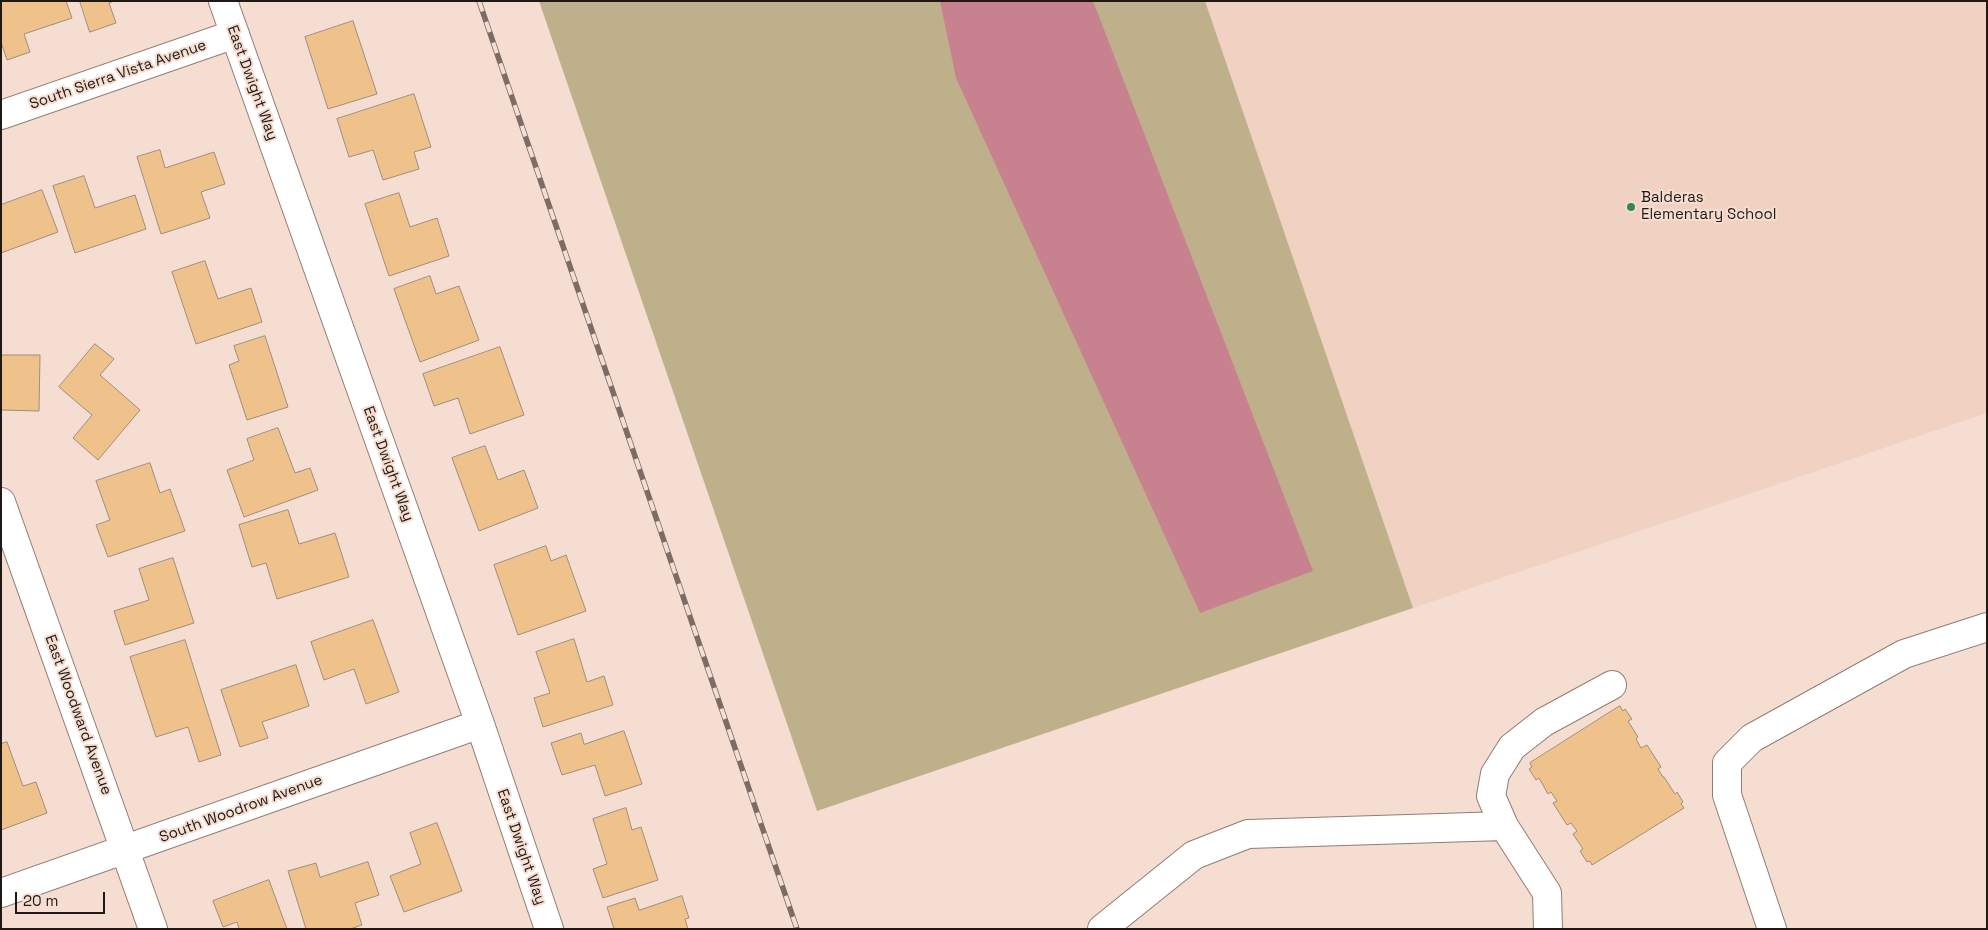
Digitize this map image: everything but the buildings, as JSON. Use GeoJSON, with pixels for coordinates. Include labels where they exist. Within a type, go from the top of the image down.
{"type":"FeatureCollection","features":[{"type":"Feature","properties":{"kind":"street","name":"East Dwight Way"},"geometry":{"type":"LineString","coordinates":[[223,1],[480,724],[549,929]]}},
{"type":"Feature","properties":{"kind":"street","name":"South Sierra Vista Avenue"},"geometry":{"type":"LineString","coordinates":[[1,115],[235,34]]}},
{"type":"Feature","properties":{"kind":"street","name":"East Woodward Avenue"},"geometry":{"type":"LineString","coordinates":[[1,502],[153,929]]}},
{"type":"Feature","properties":{"kind":"street"},"geometry":{"type":"LineString","coordinates":[[1772,929],[1727,795],[1727,763],[1752,738],[1904,654],[1987,627]]}},
{"type":"Feature","properties":{"kind":"street"},"geometry":{"type":"LineString","coordinates":[[1548,929],[1548,892],[1504,826],[1491,796],[1495,774],[1512,747],[1544,722],[1612,685]]}},
{"type":"Feature","properties":{"kind":"street","name":"South Woodrow Avenue"},"geometry":{"type":"LineString","coordinates":[[1,893],[480,724]]}},
{"type":"Feature","properties":{"kind":"street"},"geometry":{"type":"LineString","coordinates":[[1102,929],[1194,855],[1248,834],[1504,826]]}},
{"type":"Feature","properties":{"kind":"shaded area"},"geometry":{"type":"Polygon","coordinates":[[[539,1],[1205,1],[1413,608],[817,811],[539,1]]]}},
{"type":"Feature","properties":{"kind":"shaded area"},"geometry":{"type":"Polygon","coordinates":[[[940,1],[1093,1],[1313,571],[1200,613],[956,78],[940,1]]]}},
{"type":"Feature","properties":{"kind":"shaded area","name":"Balderas Elementary School"},"geometry":{"type":"Polygon","coordinates":[[[1205,1],[1987,1],[1987,413],[1413,608],[1205,1]]]}},
{"type":"Feature","properties":{"kind":"railway"},"geometry":{"type":"LineString","coordinates":[[479,1],[797,929]]}},
{"type":"Feature","properties":{"kind":"place","name":"Balderas Elementary School"},"geometry":{"type":"Point","coordinates":[1631,207]}}]}
